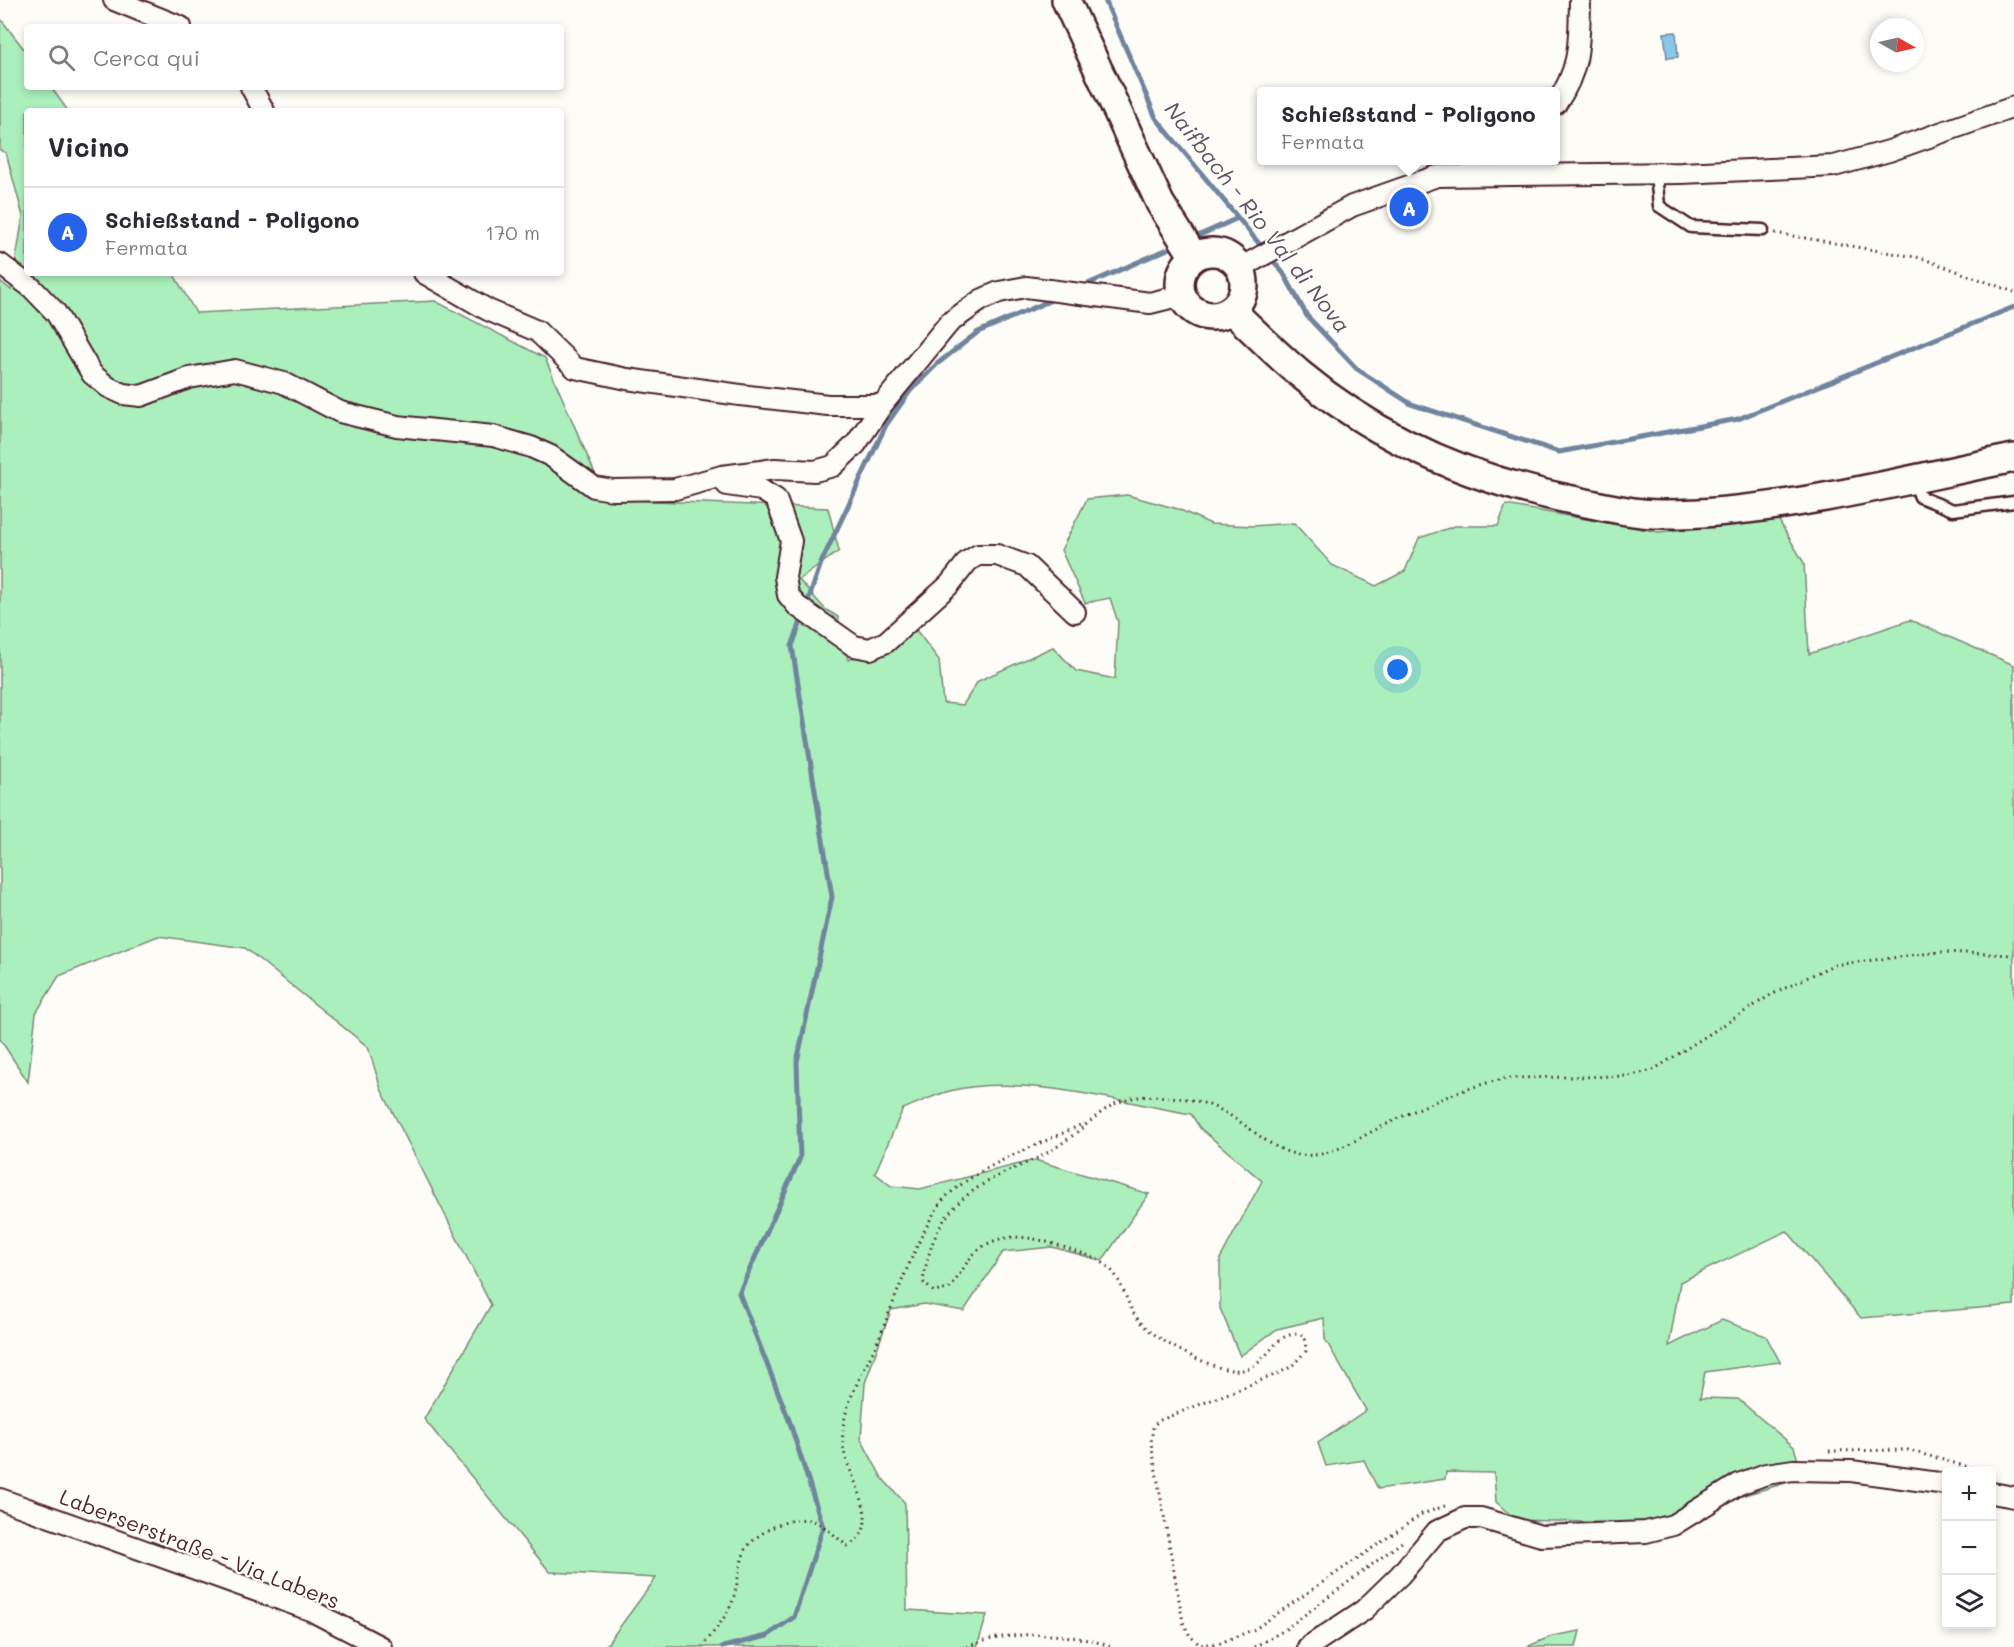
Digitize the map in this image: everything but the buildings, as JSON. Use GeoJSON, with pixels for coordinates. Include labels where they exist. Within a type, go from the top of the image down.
{"type":"FeatureCollection","features":[{"type":"Feature","properties":{"kind":"main road"},"geometry":{"type":"LineString","coordinates":[[1066,0],[1160,203],[1186,246],[1204,253],[1225,254],[1249,264],[1242,295],[1231,310],[1222,314],[1202,314],[1194,310],[1182,295],[1186,246]]}},
{"type":"Feature","properties":{"kind":"main road"},"geometry":{"type":"LineString","coordinates":[[1231,310],[1300,374],[1345,408],[1407,445],[1464,471],[1524,491],[1660,514],[1724,511],[1806,499],[2014,458]]}},
{"type":"Feature","properties":{"kind":"street"},"geometry":{"type":"LineString","coordinates":[[114,0],[174,24]]}},
{"type":"Feature","properties":{"kind":"street"},"geometry":{"type":"LineString","coordinates":[[1560,98],[1571,80],[1579,55],[1580,0]]}},
{"type":"Feature","properties":{"kind":"street"},"geometry":{"type":"LineString","coordinates":[[253,90],[262,108]]}},
{"type":"Feature","properties":{"kind":"street"},"geometry":{"type":"LineString","coordinates":[[1249,264],[1352,206],[1440,168],[1656,173],[1834,166],[1889,151],[2014,107]]}},
{"type":"Feature","properties":{"kind":"street"},"geometry":{"type":"LineString","coordinates":[[0,264],[32,288],[56,313],[92,374],[108,387],[123,394],[141,396],[189,378],[235,370],[284,383],[340,412],[397,426],[452,434],[493,436],[531,447],[551,456],[594,487],[613,490],[675,489],[722,476],[775,469],[815,471],[833,466],[856,444],[882,405],[949,323],[981,300],[999,292],[1026,287],[1150,303],[1182,295]]}},
{"type":"Feature","properties":{"kind":"street"},"geometry":{"type":"LineString","coordinates":[[429,276],[488,310],[537,331],[575,368],[627,379],[740,395],[828,405],[882,405]]}},
{"type":"Feature","properties":{"kind":"street"},"geometry":{"type":"LineString","coordinates":[[722,476],[727,485],[760,490],[776,499],[791,541],[785,577],[788,595],[802,609],[854,646],[870,649],[886,642],[949,585],[968,561],[978,555],[998,555],[1027,566],[1075,612]]}},
{"type":"Feature","properties":{"kind":"street"},"geometry":{"type":"LineString","coordinates":[[1308,1647],[1364,1610],[1400,1575],[1437,1531],[1465,1518],[1481,1518],[1541,1536],[1646,1532],[1673,1525],[1739,1484],[1775,1473],[1794,1470],[1851,1471],[1942,1483]]}},
{"type":"Feature","properties":{"kind":"street"},"geometry":{"type":"LineString","coordinates":[[1996,1494],[2014,1497]]}},
{"type":"Feature","properties":{"kind":"street","name":"Laberserstraße - Via Labers"},"geometry":{"type":"LineString","coordinates":[[0,1499],[310,1610],[381,1647]]}},
{"type":"Feature","properties":{"kind":"lane"},"geometry":{"type":"LineString","coordinates":[[1656,173],[1659,206],[1691,227],[1763,230]]}},
{"type":"Feature","properties":{"kind":"lane"},"geometry":{"type":"LineString","coordinates":[[1913,478],[1920,497],[1953,510],[2014,502]]}},
{"type":"Feature","properties":{"kind":"path"},"geometry":{"type":"LineString","coordinates":[[1763,230],[1921,258],[2014,292]]}},
{"type":"Feature","properties":{"kind":"path"},"geometry":{"type":"LineString","coordinates":[[1454,1503],[1422,1514],[1256,1629],[1220,1643],[1200,1645],[1195,1642],[1183,1622],[1151,1443],[1153,1427],[1158,1421],[1178,1411],[1291,1367],[1306,1351],[1305,1339],[1300,1334],[1286,1336],[1258,1365],[1246,1370],[1218,1367],[1178,1348],[1145,1327],[1132,1312],[1118,1278],[1097,1258],[1034,1238],[1012,1237],[991,1242],[975,1253],[950,1289],[934,1292],[923,1282],[928,1248],[952,1209],[964,1197],[981,1185],[1047,1154],[1120,1100],[1132,1096],[1180,1098],[1219,1109],[1273,1146],[1290,1154],[1314,1155],[1339,1149],[1460,1090],[1490,1082],[1508,1078],[1627,1076],[1653,1070],[1769,996],[1833,965],[1940,952],[2014,955]]}},
{"type":"Feature","properties":{"kind":"path"},"geometry":{"type":"LineString","coordinates":[[702,1647],[730,1608],[746,1550],[758,1537],[776,1526],[796,1520],[809,1520],[847,1546],[857,1541],[865,1531],[864,1511],[846,1458],[841,1435],[846,1410],[896,1294],[930,1224],[946,1197],[971,1178],[1030,1146],[1091,1120]]}},
{"type":"Feature","properties":{"kind":"path"},"geometry":{"type":"LineString","coordinates":[[1820,1452],[1836,1449],[1908,1450],[1968,1467]]}},
{"type":"Feature","properties":{"kind":"path"},"geometry":{"type":"LineString","coordinates":[[1254,1647],[1283,1631],[1404,1540]]}},
{"type":"Feature","properties":{"kind":"path"},"geometry":{"type":"LineString","coordinates":[[967,1647],[986,1639],[1044,1636],[1096,1641],[1113,1647]]}},
{"type":"Feature","properties":{"kind":"green space"},"geometry":{"type":"Polygon","coordinates":[[[0,18],[24,49],[24,90],[53,90],[66,108],[24,108],[24,276],[175,276],[196,313],[435,301],[545,358],[606,499],[828,508],[839,551],[799,580],[825,609],[838,617],[848,660],[916,630],[939,660],[943,703],[963,705],[978,681],[1053,647],[1076,671],[1115,679],[1118,622],[1110,598],[1085,603],[1061,550],[1087,499],[1127,495],[1178,509],[1211,524],[1253,526],[1294,523],[1332,565],[1376,586],[1405,571],[1419,538],[1455,526],[1498,526],[1506,505],[1659,532],[1778,519],[1804,563],[1809,654],[1910,620],[2014,665],[2014,1305],[1861,1318],[1787,1231],[1680,1282],[1669,1346],[1722,1320],[1766,1336],[1780,1362],[1705,1372],[1700,1398],[1738,1399],[1794,1447],[1803,1478],[1741,1496],[1692,1525],[1516,1520],[1496,1502],[1494,1473],[1446,1472],[1445,1479],[1378,1489],[1364,1460],[1326,1466],[1318,1443],[1366,1410],[1325,1339],[1324,1318],[1277,1329],[1240,1356],[1220,1308],[1220,1259],[1262,1181],[1200,1128],[1191,1114],[1038,1087],[977,1086],[950,1091],[903,1109],[875,1173],[891,1186],[920,1189],[1035,1160],[1149,1194],[1102,1261],[1052,1247],[1003,1252],[964,1311],[924,1304],[891,1310],[865,1383],[861,1439],[882,1478],[905,1503],[907,1610],[987,1615],[977,1647],[605,1647],[656,1578],[550,1572],[424,1419],[491,1305],[381,1089],[368,1047],[245,948],[158,936],[59,976],[36,1013],[28,1082],[0,1039],[0,281],[11,290],[23,216],[6,153],[0,150],[0,18]]]}},
{"type":"Feature","properties":{"kind":"green space"},"geometry":{"type":"Polygon","coordinates":[[[1580,1631],[1576,1647],[1527,1647],[1552,1636],[1580,1631]]]}},
{"type":"Feature","properties":{"kind":"water"},"geometry":{"type":"Polygon","coordinates":[[[1676,32],[1678,57],[1667,58],[1664,33],[1676,32]]]}},
{"type":"Feature","properties":{"kind":"waterway","name":"Naifbach - Rio Val di Nova"},"geometry":{"type":"LineString","coordinates":[[1105,0],[1156,118],[1284,274],[1307,316],[1357,369],[1411,404],[1559,452],[1738,419],[2014,307]]}},
{"type":"Feature","properties":{"kind":"waterway"},"geometry":{"type":"LineString","coordinates":[[1191,239],[1238,218]]}},
{"type":"Feature","properties":{"kind":"waterway"},"geometry":{"type":"LineString","coordinates":[[1081,287],[1177,245]]}},
{"type":"Feature","properties":{"kind":"waterway"},"geometry":{"type":"LineString","coordinates":[[806,607],[821,563],[886,425],[910,391],[937,364],[978,332],[1056,298]]}},
{"type":"Feature","properties":{"kind":"waterway"},"geometry":{"type":"LineString","coordinates":[[723,1647],[767,1636],[794,1617],[823,1527],[789,1420],[739,1293],[800,1158],[797,1062],[832,897],[792,646],[803,616]]}},
{"type":"Feature","properties":{"kind":"place","name":"Schießstand - Poligono"},"geometry":{"type":"Point","coordinates":[1409,207]}}]}
